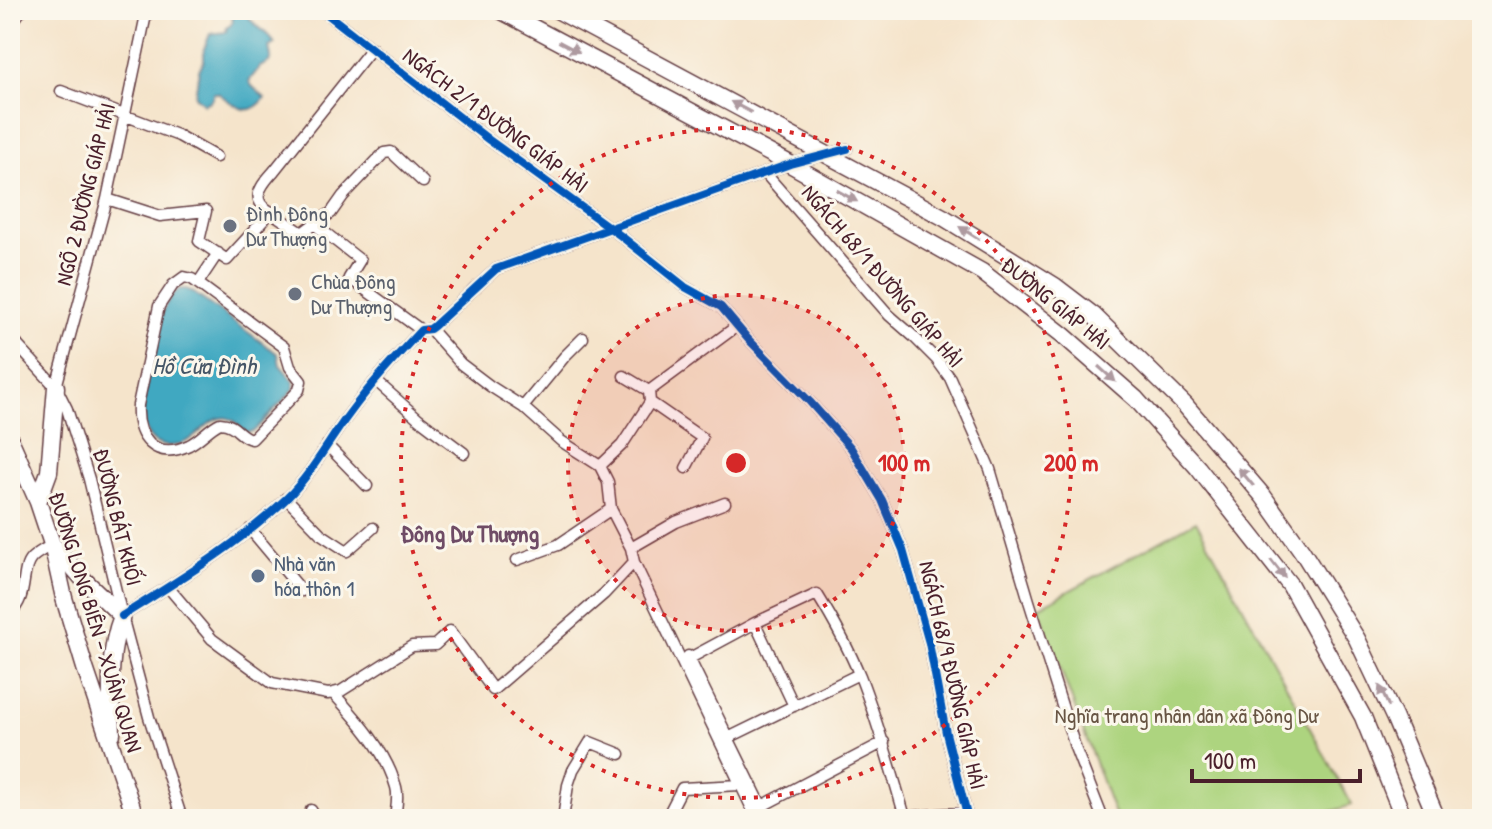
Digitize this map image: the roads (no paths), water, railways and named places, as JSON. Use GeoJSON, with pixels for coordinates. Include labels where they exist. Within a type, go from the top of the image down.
{"type":"FeatureCollection","features":[{"type":"Feature","properties":{"kind":"main road"},"geometry":{"type":"LineString","coordinates":[[10,22],[19,10]]}},
{"type":"Feature","properties":{"kind":"main road","name":"ĐƯỜNG GIÁP HẢI"},"geometry":{"type":"LineString","coordinates":[[500,10],[790,164],[982,272],[1063,335],[1136,399],[1198,468],[1290,585],[1363,717],[1404,819]]}},
{"type":"Feature","properties":{"kind":"main road","name":"ĐƯỜNG GIÁP HẢI"},"geometry":{"type":"LineString","coordinates":[[557,10],[943,217],[1055,286],[1093,315],[1185,405],[1263,496],[1302,551],[1357,639],[1437,819]]}},
{"type":"Feature","properties":{"kind":"main road"},"geometry":{"type":"LineString","coordinates":[[38,502],[49,472],[56,387]]}},
{"type":"Feature","properties":{"kind":"main road","name":"ĐƯỜNG LONG BIÊN – XUÂN QUAN"},"geometry":{"type":"LineString","coordinates":[[10,439],[38,502],[52,544],[68,612],[136,819]]}},
{"type":"Feature","properties":{"kind":"main road"},"geometry":{"type":"LineString","coordinates":[[52,544],[122,616],[113,644],[111,669],[112,752]]}},
{"type":"Feature","properties":{"kind":"street","name":"NGÕ 2 ĐƯỜNG GIÁP HẢI"},"geometry":{"type":"LineString","coordinates":[[56,387],[107,199],[147,10]]}},
{"type":"Feature","properties":{"kind":"street","name":"NGÁCH 2/1 ĐƯỜNG GIÁP HẢI"},"geometry":{"type":"LineString","coordinates":[[322,10],[489,140],[610,228]]}},
{"type":"Feature","properties":{"kind":"street"},"geometry":{"type":"LineString","coordinates":[[372,48],[274,171],[260,190],[258,199],[302,233],[331,213],[384,153],[391,152],[423,182]]}},
{"type":"Feature","properties":{"kind":"street"},"geometry":{"type":"LineString","coordinates":[[61,91],[179,136],[216,157]]}},
{"type":"Feature","properties":{"kind":"street"},"geometry":{"type":"LineString","coordinates":[[122,616],[221,554],[286,498],[306,476],[376,381],[425,330],[496,269],[790,164],[847,149]]}},
{"type":"Feature","properties":{"kind":"street","name":"NGÁCH 68/1 ĐƯỜNG GIÁP HẢI"},"geometry":{"type":"LineString","coordinates":[[765,173],[889,315],[937,360],[950,378],[990,469],[1076,750],[1103,819]]}},
{"type":"Feature","properties":{"kind":"street"},"geometry":{"type":"LineString","coordinates":[[107,199],[160,216],[206,211],[199,241],[227,260],[271,212]]}},
{"type":"Feature","properties":{"kind":"street"},"geometry":{"type":"LineString","coordinates":[[314,224],[360,260],[349,278],[425,330],[461,364],[523,407],[578,454],[600,466],[608,482],[611,509],[631,548],[634,562],[757,819]]}},
{"type":"Feature","properties":{"kind":"street","name":"NGÁCH 68/9 ĐƯỜNG GIÁP HẢI"},"geometry":{"type":"LineString","coordinates":[[610,228],[685,287],[721,307],[851,448],[882,500],[903,550],[929,643],[966,816]]}},
{"type":"Feature","properties":{"kind":"street"},"geometry":{"type":"LineString","coordinates":[[198,283],[218,253]]}},
{"type":"Feature","properties":{"kind":"street"},"geometry":{"type":"LineString","coordinates":[[184,277],[198,283],[284,347],[288,362],[301,385],[252,439],[244,437],[228,423],[220,423],[187,446],[177,449],[155,447],[144,439],[137,415],[157,314],[162,299],[178,280],[184,277]]}},
{"type":"Feature","properties":{"kind":"street"},"geometry":{"type":"LineString","coordinates":[[600,466],[622,445],[650,397],[737,326]]}},
{"type":"Feature","properties":{"kind":"street","name":"ĐƯỜNG BÁT KHỐI"},"geometry":{"type":"LineString","coordinates":[[10,333],[56,387],[67,409],[89,479],[149,717],[182,819]]}},
{"type":"Feature","properties":{"kind":"street"},"geometry":{"type":"LineString","coordinates":[[523,407],[583,338]]}},
{"type":"Feature","properties":{"kind":"street"},"geometry":{"type":"LineString","coordinates":[[624,376],[702,438],[686,468]]}},
{"type":"Feature","properties":{"kind":"street"},"geometry":{"type":"LineString","coordinates":[[376,381],[464,453]]}},
{"type":"Feature","properties":{"kind":"street"},"geometry":{"type":"LineString","coordinates":[[327,445],[367,486]]}},
{"type":"Feature","properties":{"kind":"street"},"geometry":{"type":"LineString","coordinates":[[286,498],[321,534],[347,551],[373,528]]}},
{"type":"Feature","properties":{"kind":"street"},"geometry":{"type":"LineString","coordinates":[[631,548],[676,522],[725,503]]}},
{"type":"Feature","properties":{"kind":"street"},"geometry":{"type":"LineString","coordinates":[[517,560],[558,545],[611,509]]}},
{"type":"Feature","properties":{"kind":"street"},"geometry":{"type":"LineString","coordinates":[[250,529],[302,591]]}},
{"type":"Feature","properties":{"kind":"street"},"geometry":{"type":"LineString","coordinates":[[10,613],[18,607],[31,558],[52,544]]}},
{"type":"Feature","properties":{"kind":"street"},"geometry":{"type":"LineString","coordinates":[[168,587],[212,639],[272,683],[328,694],[341,691],[412,646],[435,645],[450,631],[493,690],[604,594],[634,562]]}},
{"type":"Feature","properties":{"kind":"street"},"geometry":{"type":"LineString","coordinates":[[690,658],[817,594],[859,674],[884,742],[902,818],[966,816]]}},
{"type":"Feature","properties":{"kind":"street"},"geometry":{"type":"LineString","coordinates":[[755,623],[794,706]]}},
{"type":"Feature","properties":{"kind":"street"},"geometry":{"type":"LineString","coordinates":[[671,641],[690,658],[768,819]]}},
{"type":"Feature","properties":{"kind":"street"},"geometry":{"type":"LineString","coordinates":[[728,738],[859,674]]}},
{"type":"Feature","properties":{"kind":"street"},"geometry":{"type":"LineString","coordinates":[[333,693],[357,719],[386,761],[397,790],[395,819]]}},
{"type":"Feature","properties":{"kind":"street"},"geometry":{"type":"LineString","coordinates":[[563,819],[573,770],[590,742],[620,754]]}},
{"type":"Feature","properties":{"kind":"street"},"geometry":{"type":"LineString","coordinates":[[762,806],[884,742]]}},
{"type":"Feature","properties":{"kind":"street"},"geometry":{"type":"LineString","coordinates":[[666,819],[682,788],[740,785]]}},
{"type":"Feature","properties":{"kind":"water"},"geometry":{"type":"Polygon","coordinates":[[[242,11],[275,44],[269,47],[269,62],[260,67],[249,81],[265,98],[259,105],[247,110],[218,93],[214,93],[211,100],[204,104],[195,96],[210,34],[226,32],[233,21],[232,17],[242,11]]]}},
{"type":"Feature","properties":{"kind":"water","name":"Hồ Cửa Đình"},"geometry":{"type":"Polygon","coordinates":[[[180,289],[191,291],[278,354],[280,365],[294,381],[294,389],[254,431],[246,433],[232,420],[222,418],[212,421],[188,441],[169,446],[151,439],[145,428],[143,400],[160,320],[169,299],[180,289]]]}},
{"type":"Feature","properties":{"kind":"place","name":"Đình Đông Dư Thượng"},"geometry":{"type":"Point","coordinates":[230,226]}},
{"type":"Feature","properties":{"kind":"place","name":"Chùa Đông Dư Thượng"},"geometry":{"type":"Point","coordinates":[295,294]}},
{"type":"Feature","properties":{"kind":"place","name":"Nhà văn hóa thôn 1"},"geometry":{"type":"Point","coordinates":[258,576]}},
{"type":"Feature","properties":{"kind":"district","name":"Đông Dư Thượng"},"geometry":{"type":"Point","coordinates":[470,534]}},
{"type":"Feature","properties":{"kind":"park label","name":"Nghĩa trang nhân dân xã Đông Dư"},"geometry":{"type":"Point","coordinates":[1186,715]}}]}
